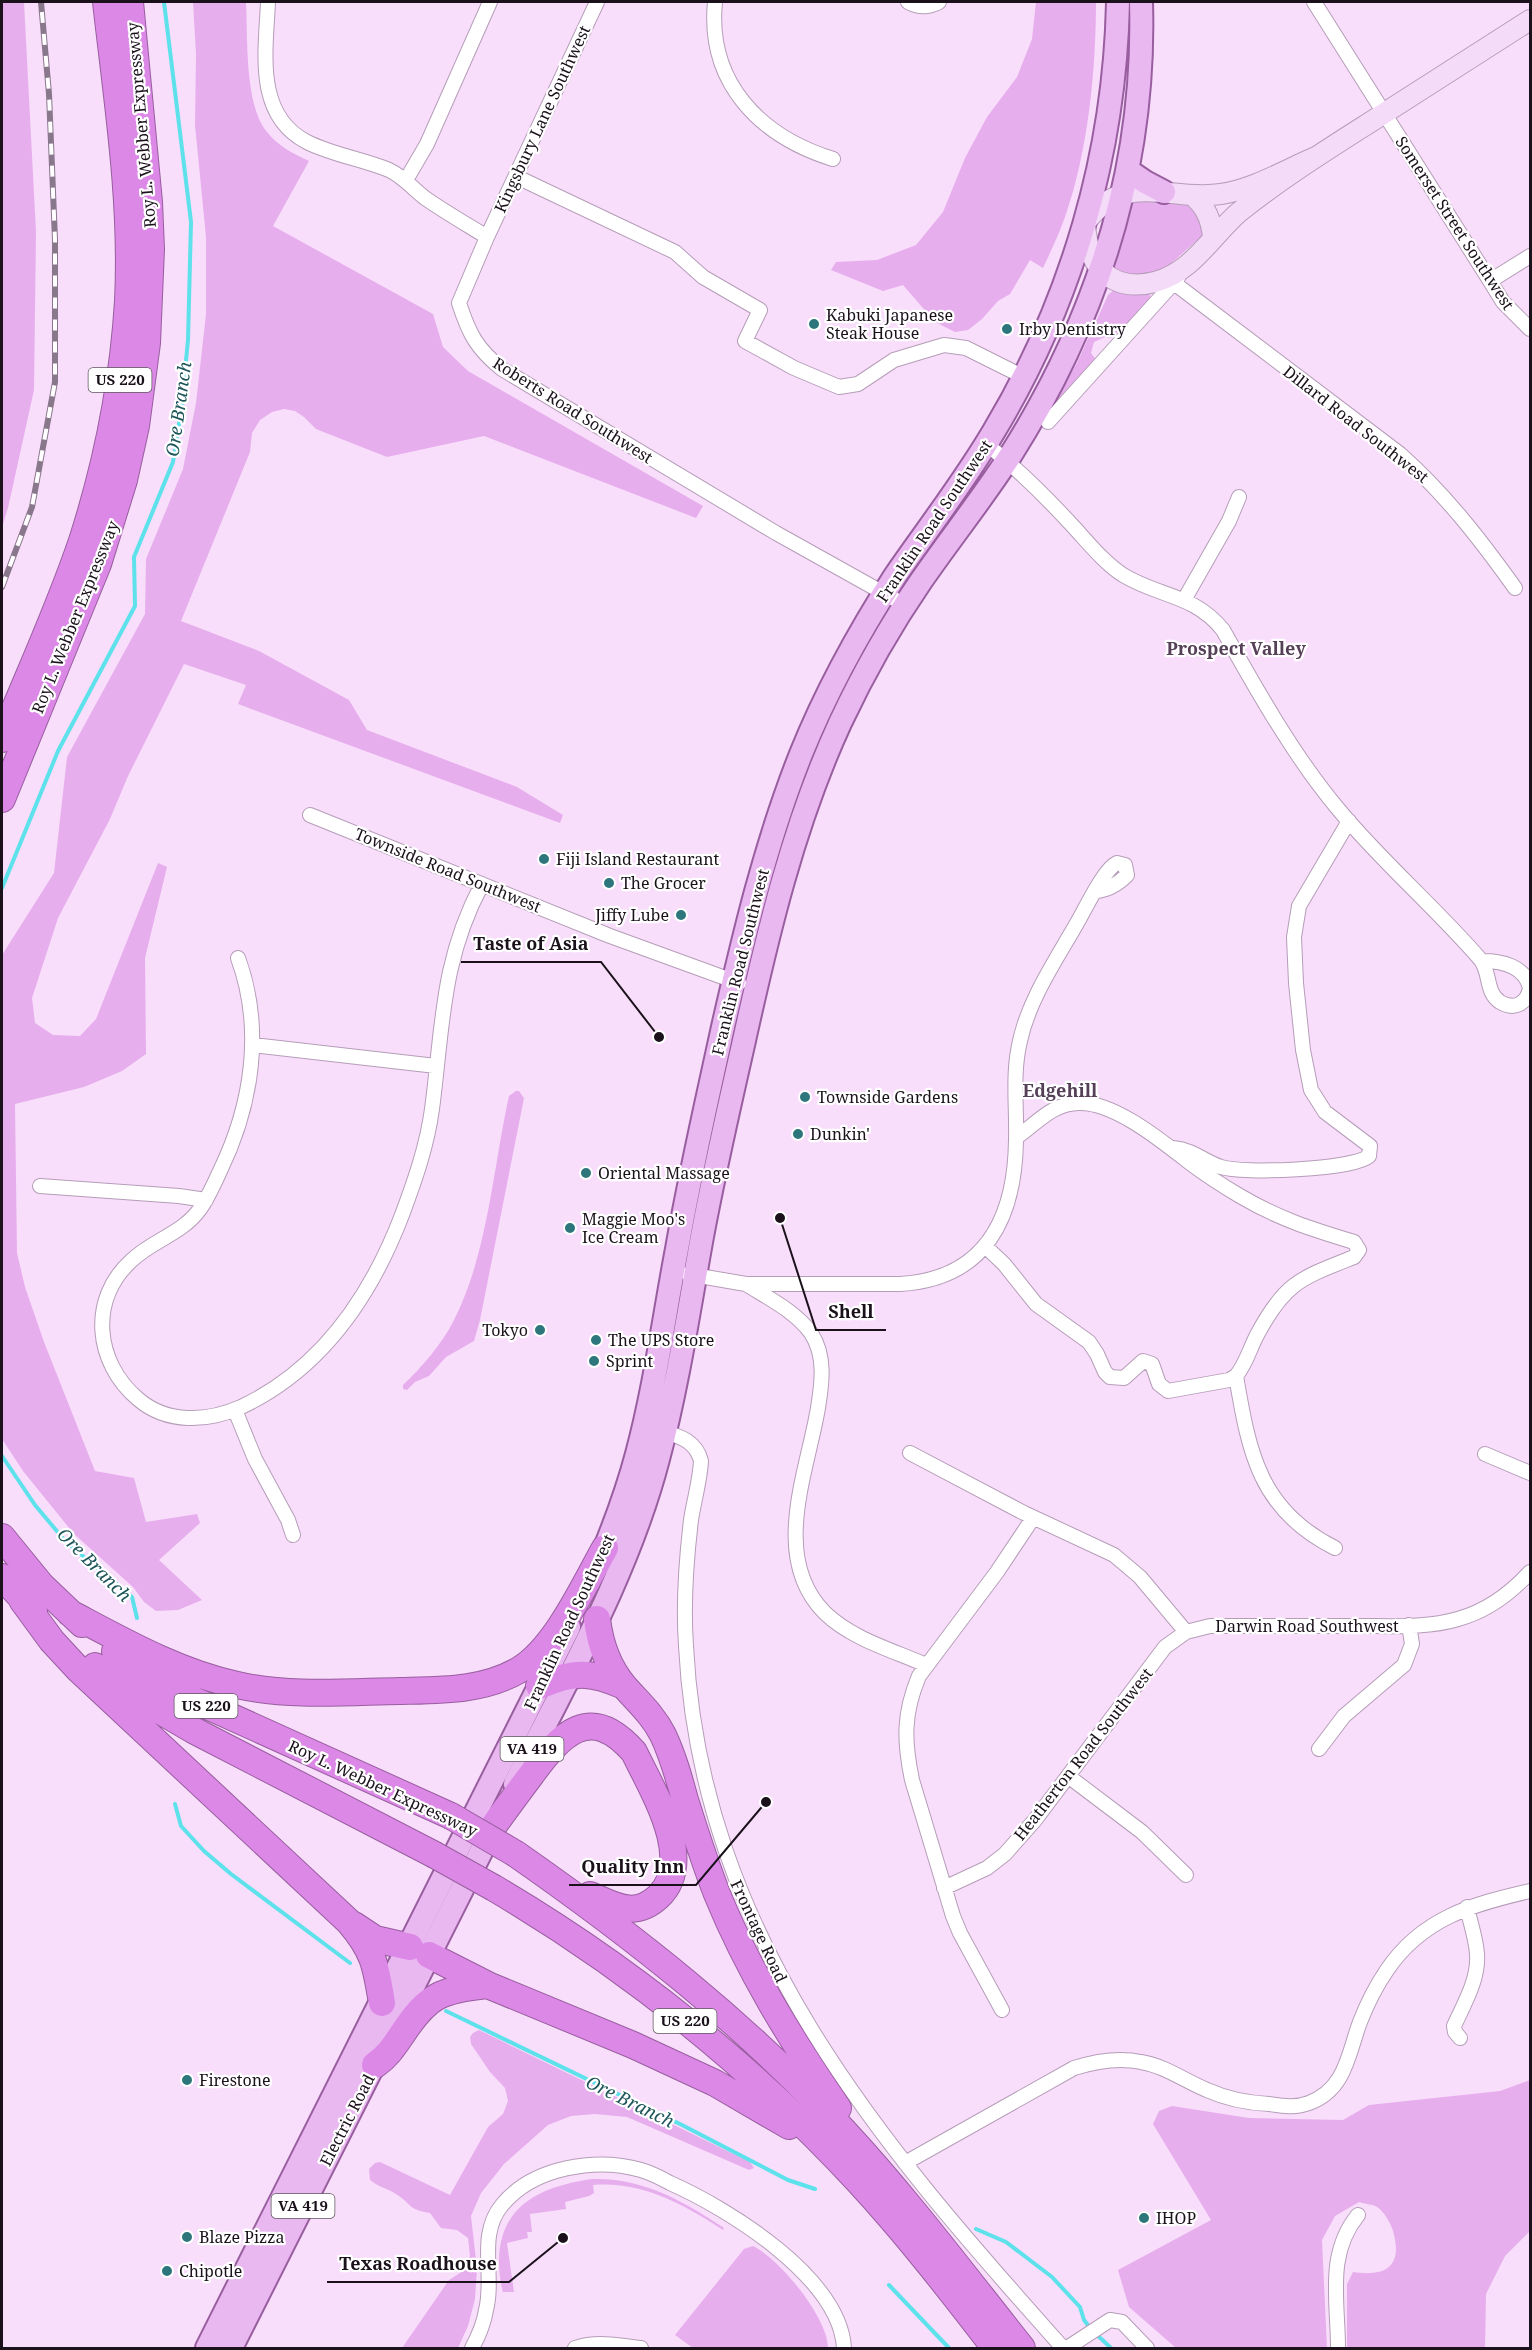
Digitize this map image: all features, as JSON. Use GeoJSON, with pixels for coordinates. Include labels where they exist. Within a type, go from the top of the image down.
{"type":"FeatureCollection","features":[{"type":"Feature","properties":{"kind":"highway","name":"Roy L. Webber Expressway"},"geometry":{"type":"LineString","coordinates":[[2,739],[81,542],[103,466],[117,400],[127,311],[128,267],[124,190],[106,2]]}},
{"type":"Feature","properties":{"kind":"highway","name":"Roy L. Webber Expressway"},"geometry":{"type":"LineString","coordinates":[[2,799],[113,523],[127,470],[141,392],[147,343],[151,249],[148,191],[130,2]]}},
{"type":"Feature","properties":{"kind":"highway","name":"Roy L. Webber Expressway"},"geometry":{"type":"LineString","coordinates":[[2,1537],[42,1586],[70,1613],[129,1661],[194,1700],[451,1816],[516,1854],[654,1957],[756,2044],[842,2129],[896,2171]]}},
{"type":"Feature","properties":{"kind":"highway"},"geometry":{"type":"LineString","coordinates":[[70,1613],[162,1660],[236,1685],[290,1692],[325,1693],[454,1689],[480,1686],[519,1670],[533,1660],[556,1632],[605,1548]]}},
{"type":"Feature","properties":{"kind":"highway","name":"Roy L. Webber Expressway"},"geometry":{"type":"LineString","coordinates":[[2,1577],[22,1600],[64,1640],[138,1698],[193,1730],[494,1888],[532,1910],[622,1973],[672,2010],[783,2106],[856,2180]]}},
{"type":"Feature","properties":{"kind":"highway"},"geometry":{"type":"LineString","coordinates":[[22,1600],[52,1641],[78,1669],[349,1922],[366,1942],[377,1971],[382,2003]]}},
{"type":"Feature","properties":{"kind":"highway"},"geometry":{"type":"LineString","coordinates":[[597,1619],[602,1647],[624,1686],[652,1716],[663,1735],[718,1895],[752,1968],[798,2048],[896,2171]]}},
{"type":"Feature","properties":{"kind":"highway"},"geometry":{"type":"LineString","coordinates":[[539,1686],[570,1674],[596,1675],[624,1686]]}},
{"type":"Feature","properties":{"kind":"highway"},"geometry":{"type":"LineString","coordinates":[[495,1824],[548,1751],[571,1731],[592,1727],[604,1729],[624,1740],[638,1761],[672,1839],[674,1853],[671,1880],[656,1900],[636,1909],[618,1908],[605,1904],[592,1896],[561,1886]]}},
{"type":"Feature","properties":{"kind":"highway"},"geometry":{"type":"LineString","coordinates":[[349,1922],[375,1939],[419,1951],[487,1984],[633,2045],[715,2084],[795,2130],[856,2180]]}},
{"type":"Feature","properties":{"kind":"highway"},"geometry":{"type":"LineString","coordinates":[[375,2065],[387,2056],[418,2011],[432,1999],[463,1988],[487,1984]]}},
{"type":"Feature","properties":{"kind":"highway","name":"US 220"},"geometry":{"type":"LineString","coordinates":[[896,2171],[1022,2349]]}},
{"type":"Feature","properties":{"kind":"highway","name":"US 220"},"geometry":{"type":"LineString","coordinates":[[856,2180],[914,2245],[995,2349]]}},
{"type":"Feature","properties":{"kind":"main road","name":"Franklin Road Southwest"},"geometry":{"type":"LineString","coordinates":[[597,1619],[637,1528],[655,1428],[673,1270],[734,981],[768,849],[801,753],[830,691],[884,593],[986,444],[1024,377],[1064,288],[1085,224],[1099,168],[1110,101],[1118,2]]}},
{"type":"Feature","properties":{"kind":"main road","name":"Franklin Road Southwest"},"geometry":{"type":"LineString","coordinates":[[419,1951],[539,1686],[591,1582],[624,1497],[655,1428],[695,1275],[726,1118],[756,987],[788,865],[818,774],[865,674],[905,605],[1007,460],[1038,409],[1087,311],[1101,271],[1129,171],[1140,90],[1141,2]]}},
{"type":"Feature","properties":{"kind":"main road"},"geometry":{"type":"LineString","coordinates":[[1129,171],[1144,183],[1164,192]]}},
{"type":"Feature","properties":{"kind":"main road","name":"VA 419"},"geometry":{"type":"LineString","coordinates":[[382,2003],[419,1951],[495,1824],[597,1619]]}},
{"type":"Feature","properties":{"kind":"main road","name":"Electric Road"},"geometry":{"type":"LineString","coordinates":[[231,2349],[375,2065],[419,1951]]}},
{"type":"Feature","properties":{"kind":"main road","name":"Electric Road"},"geometry":{"type":"LineString","coordinates":[[207,2349],[382,2003]]}},
{"type":"Feature","properties":{"kind":"street"},"geometry":{"type":"LineString","coordinates":[[268,2],[267,88],[275,112],[285,125],[306,141],[391,171],[406,180],[429,200],[487,237]]}},
{"type":"Feature","properties":{"kind":"street"},"geometry":{"type":"LineString","coordinates":[[406,180],[426,144],[490,2]]}},
{"type":"Feature","properties":{"kind":"street","name":"Kingsbury Lane Southwest"},"geometry":{"type":"LineString","coordinates":[[487,237],[597,2]]}},
{"type":"Feature","properties":{"kind":"street"},"geometry":{"type":"LineString","coordinates":[[715,2],[713,18],[718,57],[738,96],[752,112],[778,134],[797,145],[833,159]]}},
{"type":"Feature","properties":{"kind":"street"},"geometry":{"type":"LineString","coordinates":[[909,2],[927,7],[939,2]]}},
{"type":"Feature","properties":{"kind":"street","name":"Somerset Street Southwest"},"geometry":{"type":"LineString","coordinates":[[1314,2],[1503,302],[1530,329]]}},
{"type":"Feature","properties":{"kind":"street"},"geometry":{"type":"LineString","coordinates":[[1048,422],[1174,283],[1212,237],[1239,213],[1316,157],[1530,20]]}},
{"type":"Feature","properties":{"kind":"street"},"geometry":{"type":"LineString","coordinates":[[1191,263],[1169,277],[1140,285],[1113,280],[1101,271],[1090,251],[1085,224],[1101,205],[1123,193],[1222,194],[1241,190],[1316,157]]}},
{"type":"Feature","properties":{"kind":"street"},"geometry":{"type":"LineString","coordinates":[[516,177],[675,252],[703,277],[760,310],[745,341],[794,368],[838,387],[858,384],[894,360],[944,345],[966,348],[1024,377]]}},
{"type":"Feature","properties":{"kind":"street"},"geometry":{"type":"LineString","coordinates":[[1192,195],[1206,210],[1212,237]]}},
{"type":"Feature","properties":{"kind":"street","name":"Roberts Road Southwest"},"geometry":{"type":"LineString","coordinates":[[487,237],[459,303],[472,338],[488,358],[502,369],[743,514],[905,605]]}},
{"type":"Feature","properties":{"kind":"street"},"geometry":{"type":"LineString","coordinates":[[1490,281],[1530,256]]}},
{"type":"Feature","properties":{"kind":"street","name":"Dillard Road Southwest"},"geometry":{"type":"LineString","coordinates":[[1174,283],[1414,467],[1447,499],[1515,588]]}},
{"type":"Feature","properties":{"kind":"street"},"geometry":{"type":"LineString","coordinates":[[986,444],[1035,485],[1107,562],[1121,573],[1136,582],[1202,608],[1223,630],[1301,759],[1348,821],[1482,961]]}},
{"type":"Feature","properties":{"kind":"street"},"geometry":{"type":"LineString","coordinates":[[1184,600],[1229,521],[1239,497]]}},
{"type":"Feature","properties":{"kind":"street","name":"Townside Road Southwest"},"geometry":{"type":"LineString","coordinates":[[310,815],[619,939],[756,987]]}},
{"type":"Feature","properties":{"kind":"street"},"geometry":{"type":"LineString","coordinates":[[1171,1148],[1195,1153],[1214,1164],[1233,1169],[1261,1170],[1345,1164],[1365,1160],[1369,1156],[1371,1152],[1366,1143],[1325,1112],[1311,1090],[1303,1050],[1296,983],[1294,936],[1299,906],[1348,821]]}},
{"type":"Feature","properties":{"kind":"street"},"geometry":{"type":"LineString","coordinates":[[238,958],[250,998],[253,1045],[246,1099],[238,1127],[206,1200],[187,1224],[174,1234],[144,1250],[119,1274],[105,1303],[101,1327],[102,1342],[111,1365],[125,1387],[154,1410],[186,1419],[204,1418],[235,1410],[265,1394],[317,1354],[358,1306],[371,1283],[414,1185],[428,1130],[445,989],[451,962],[463,923],[482,884]]}},
{"type":"Feature","properties":{"kind":"street"},"geometry":{"type":"LineString","coordinates":[[673,1270],[746,1284],[917,1283],[957,1270],[975,1258],[1000,1224],[1006,1208],[1016,1161],[1014,1095],[1016,1067],[1026,1017],[1096,891]]}},
{"type":"Feature","properties":{"kind":"street"},"geometry":{"type":"LineString","coordinates":[[253,1045],[436,1066]]}},
{"type":"Feature","properties":{"kind":"street"},"geometry":{"type":"LineString","coordinates":[[985,1246],[1004,1264],[1036,1304],[1089,1342],[1110,1377],[1124,1378],[1143,1361],[1152,1364],[1159,1384],[1168,1391],[1229,1380],[1236,1376],[1278,1299],[1305,1277],[1357,1254],[1357,1245],[1354,1242],[1275,1216],[1191,1164],[1134,1123],[1100,1106],[1081,1102],[1062,1105],[1053,1109],[1017,1137]]}},
{"type":"Feature","properties":{"kind":"street"},"geometry":{"type":"LineString","coordinates":[[40,1186],[206,1200]]}},
{"type":"Feature","properties":{"kind":"street"},"geometry":{"type":"LineString","coordinates":[[746,1284],[801,1322],[810,1333],[820,1354],[821,1389],[796,1516],[796,1552],[806,1586],[819,1606],[854,1634],[926,1665]]}},
{"type":"Feature","properties":{"kind":"street"},"geometry":{"type":"LineString","coordinates":[[1236,1376],[1249,1445],[1261,1476],[1273,1496],[1295,1521],[1321,1541],[1335,1548]]}},
{"type":"Feature","properties":{"kind":"street"},"geometry":{"type":"LineString","coordinates":[[235,1410],[255,1459],[288,1520],[292,1535]]}},
{"type":"Feature","properties":{"kind":"street","name":"Frontage Road"},"geometry":{"type":"LineString","coordinates":[[655,1428],[694,1445],[701,1461],[686,1566],[686,1647],[697,1741],[719,1836],[748,1913],[796,2007],[858,2100],[896,2171],[984,2260],[1065,2349]]}},
{"type":"Feature","properties":{"kind":"street"},"geometry":{"type":"LineString","coordinates":[[910,1453],[1033,1518],[1114,1555],[1128,1565],[1186,1632]]}},
{"type":"Feature","properties":{"kind":"street"},"geometry":{"type":"LineString","coordinates":[[1485,1454],[1530,1473]]}},
{"type":"Feature","properties":{"kind":"street"},"geometry":{"type":"LineString","coordinates":[[1002,2010],[960,1933],[944,1888],[912,1780],[906,1741],[906,1713],[926,1665],[997,1572],[1033,1518]]}},
{"type":"Feature","properties":{"kind":"street","name":"Darwin Road Southwest"},"geometry":{"type":"LineString","coordinates":[[1186,1632],[1209,1626],[1437,1624],[1476,1613],[1506,1595],[1530,1572]]}},
{"type":"Feature","properties":{"kind":"street"},"geometry":{"type":"LineString","coordinates":[[1319,1749],[1344,1716],[1404,1665],[1412,1644],[1409,1625]]}},
{"type":"Feature","properties":{"kind":"street","name":"Heatherton Road Southwest"},"geometry":{"type":"LineString","coordinates":[[944,1888],[997,1861],[1035,1820],[1166,1647],[1186,1632]]}},
{"type":"Feature","properties":{"kind":"street"},"geometry":{"type":"LineString","coordinates":[[1068,1776],[1142,1832],[1186,1875]]}},
{"type":"Feature","properties":{"kind":"street"},"geometry":{"type":"LineString","coordinates":[[896,2171],[1074,2068],[1102,2060],[1141,2061],[1161,2067],[1208,2090],[1252,2103],[1291,2106],[1306,2104],[1318,2099],[1336,2085],[1343,2074],[1360,2022],[1388,1969],[1401,1952],[1427,1929],[1467,1907],[1530,1891]]}},
{"type":"Feature","properties":{"kind":"street"},"geometry":{"type":"LineString","coordinates":[[1460,2038],[1454,2026],[1477,1968],[1477,1953],[1467,1907]]}},
{"type":"Feature","properties":{"kind":"street"},"geometry":{"type":"LineString","coordinates":[[472,2349],[487,2310],[487,2259],[490,2229],[502,2205],[525,2185],[561,2169],[600,2163],[641,2170],[697,2195],[747,2225],[788,2258],[820,2293],[833,2310],[843,2334],[844,2349]]}},
{"type":"Feature","properties":{"kind":"street"},"geometry":{"type":"LineString","coordinates":[[1338,2349],[1337,2260],[1343,2237],[1358,2215]]}},
{"type":"Feature","properties":{"kind":"street"},"geometry":{"type":"LineString","coordinates":[[1065,2349],[1116,2319],[1122,2322],[1147,2349]]}},
{"type":"Feature","properties":{"kind":"street"},"geometry":{"type":"LineString","coordinates":[[575,2349],[584,2346],[614,2344],[641,2349]]}},
{"type":"Feature","properties":{"kind":"shaded area"},"geometry":{"type":"Polygon","coordinates":[[[2,2],[24,2],[36,232],[34,390],[2,527],[2,2]]]}},
{"type":"Feature","properties":{"kind":"shaded area"},"geometry":{"type":"Polygon","coordinates":[[[193,2],[246,2],[249,70],[254,105],[267,132],[276,141],[309,161],[273,226],[433,314],[443,347],[468,371],[703,506],[696,518],[484,436],[387,457],[316,429],[295,411],[284,409],[272,412],[260,420],[252,433],[250,452],[181,621],[259,651],[349,700],[367,730],[517,787],[563,815],[560,823],[238,704],[246,685],[184,664],[128,776],[110,819],[58,918],[32,998],[35,1023],[53,1035],[80,1036],[96,1019],[158,863],[167,867],[145,958],[146,1054],[122,1071],[84,1087],[15,1104],[17,1253],[25,1287],[44,1342],[95,1471],[134,1478],[146,1522],[197,1514],[200,1523],[159,1560],[202,1600],[178,1610],[156,1611],[74,1534],[23,1471],[2,1439],[2,955],[54,873],[67,757],[145,614],[146,559],[183,469],[196,403],[206,314],[206,237],[195,125],[196,54],[193,2]]]}},
{"type":"Feature","properties":{"kind":"shaded area"},"geometry":{"type":"Polygon","coordinates":[[[1036,2],[1096,2],[1092,83],[1080,166],[1065,217],[1043,268],[1030,260],[1010,294],[998,301],[982,319],[968,330],[955,332],[935,322],[903,285],[883,291],[831,270],[836,262],[877,260],[916,245],[943,212],[965,158],[987,117],[1017,77],[1032,39],[1036,2]]]}},
{"type":"Feature","properties":{"kind":"shaded area"},"geometry":{"type":"Polygon","coordinates":[[[1129,198],[1191,202],[1199,207],[1203,235],[1167,267],[1149,278],[1109,271],[1129,198]]]}},
{"type":"Feature","properties":{"kind":"shaded area"},"geometry":{"type":"Polygon","coordinates":[[[1115,289],[1150,291],[1150,301],[1124,330],[1111,338],[1105,337],[1094,342],[1091,353],[1097,361],[1044,418],[1077,363],[1108,295],[1115,289]]]}},
{"type":"Feature","properties":{"kind":"shaded area"},"geometry":{"type":"Polygon","coordinates":[[[519,1091],[524,1098],[474,1341],[446,1357],[429,1376],[415,1382],[407,1390],[403,1389],[403,1385],[444,1338],[465,1294],[482,1239],[509,1096],[519,1091]]]}},
{"type":"Feature","properties":{"kind":"shaded area"},"geometry":{"type":"Polygon","coordinates":[[[479,2030],[750,2162],[754,2168],[749,2170],[627,2117],[595,2114],[571,2116],[548,2125],[504,2164],[481,2193],[471,2216],[477,2269],[475,2299],[468,2326],[458,2348],[402,2348],[449,2280],[463,2271],[470,2256],[468,2238],[457,2230],[441,2228],[430,2213],[414,2208],[396,2194],[370,2180],[369,2169],[375,2163],[380,2162],[450,2195],[488,2127],[503,2114],[508,2101],[505,2088],[490,2072],[471,2044],[470,2037],[479,2030]]]}},
{"type":"Feature","properties":{"kind":"shaded area"},"geometry":{"type":"Polygon","coordinates":[[[1530,2080],[1530,2231],[1505,2256],[1486,2294],[1485,2348],[1347,2348],[1347,2284],[1353,2272],[1375,2273],[1390,2267],[1396,2253],[1393,2231],[1385,2215],[1375,2206],[1359,2202],[1335,2216],[1322,2240],[1327,2348],[1176,2348],[1129,2307],[1118,2270],[1211,2220],[1153,2124],[1159,2111],[1172,2106],[1249,2118],[1343,2120],[1369,2105],[1500,2091],[1530,2080]]]}},
{"type":"Feature","properties":{"kind":"shaded area"},"geometry":{"type":"Polygon","coordinates":[[[610,2179],[645,2187],[678,2200],[724,2228],[723,2230],[693,2211],[661,2196],[628,2187],[593,2185],[594,2193],[565,2202],[566,2209],[530,2214],[532,2232],[527,2232],[528,2238],[507,2243],[514,2292],[503,2292],[499,2264],[501,2241],[507,2225],[516,2212],[541,2193],[574,2182],[610,2179]]]}},
{"type":"Feature","properties":{"kind":"shaded area"},"geometry":{"type":"Polygon","coordinates":[[[753,2246],[776,2263],[801,2291],[820,2321],[828,2348],[693,2348],[675,2335],[744,2249],[753,2246]]]}},
{"type":"Feature","properties":{"kind":"waterway","name":"Ore Branch"},"geometry":{"type":"LineString","coordinates":[[2,888],[58,751],[135,606],[134,557],[173,462],[188,340],[191,222],[164,2]]}},
{"type":"Feature","properties":{"kind":"waterway","name":"Ore Branch"},"geometry":{"type":"LineString","coordinates":[[2,1456],[35,1505],[66,1542],[132,1597],[137,1618]]}},
{"type":"Feature","properties":{"kind":"waterway","name":"Ore Branch"},"geometry":{"type":"LineString","coordinates":[[175,1804],[181,1826],[204,1851],[231,1874],[350,1963]]}},
{"type":"Feature","properties":{"kind":"waterway","name":"Ore Branch"},"geometry":{"type":"LineString","coordinates":[[446,2011],[682,2125],[788,2180],[815,2189]]}},
{"type":"Feature","properties":{"kind":"waterway","name":"Ore Branch"},"geometry":{"type":"LineString","coordinates":[[976,2229],[1006,2242],[1052,2277],[1080,2307],[1084,2320],[1091,2329]]}},
{"type":"Feature","properties":{"kind":"waterway"},"geometry":{"type":"LineString","coordinates":[[889,2285],[949,2348]]}},
{"type":"Feature","properties":{"kind":"waterway","name":"Ore Branch"},"geometry":{"type":"LineString","coordinates":[[1096,2334],[1111,2348]]}},
{"type":"Feature","properties":{"kind":"railway"},"geometry":{"type":"LineString","coordinates":[[2,587],[32,507],[55,382],[55,240],[49,94],[41,2]]}},
{"type":"Feature","properties":{"kind":"place","name":"Kabuki Japanese Steak House"},"geometry":{"type":"Point","coordinates":[814,324]}},
{"type":"Feature","properties":{"kind":"place","name":"Irby Dentistry"},"geometry":{"type":"Point","coordinates":[1007,329]}},
{"type":"Feature","properties":{"kind":"place","name":"Fiji Island Restaurant"},"geometry":{"type":"Point","coordinates":[544,859]}},
{"type":"Feature","properties":{"kind":"place","name":"The Grocer"},"geometry":{"type":"Point","coordinates":[609,883]}},
{"type":"Feature","properties":{"kind":"place","name":"Jiffy Lube"},"geometry":{"type":"Point","coordinates":[681,915]}},
{"type":"Feature","properties":{"kind":"place","name":"Taste of Asia"},"geometry":{"type":"Point","coordinates":[659,1037]}},
{"type":"Feature","properties":{"kind":"place","name":"Townside Gardens"},"geometry":{"type":"Point","coordinates":[805,1097]}},
{"type":"Feature","properties":{"kind":"place","name":"Dunkin'"},"geometry":{"type":"Point","coordinates":[798,1134]}},
{"type":"Feature","properties":{"kind":"place","name":"Oriental Massage"},"geometry":{"type":"Point","coordinates":[586,1173]}},
{"type":"Feature","properties":{"kind":"place","name":"Shell"},"geometry":{"type":"Point","coordinates":[780,1218]}},
{"type":"Feature","properties":{"kind":"place","name":"Maggie Moo's Ice Cream"},"geometry":{"type":"Point","coordinates":[570,1228]}},
{"type":"Feature","properties":{"kind":"place","name":"Tokyo"},"geometry":{"type":"Point","coordinates":[540,1330]}},
{"type":"Feature","properties":{"kind":"place","name":"The UPS Store"},"geometry":{"type":"Point","coordinates":[596,1340]}},
{"type":"Feature","properties":{"kind":"place","name":"Sprint"},"geometry":{"type":"Point","coordinates":[594,1361]}},
{"type":"Feature","properties":{"kind":"place","name":"Quality Inn"},"geometry":{"type":"Point","coordinates":[766,1802]}},
{"type":"Feature","properties":{"kind":"place","name":"Firestone"},"geometry":{"type":"Point","coordinates":[187,2080]}},
{"type":"Feature","properties":{"kind":"place","name":"IHOP"},"geometry":{"type":"Point","coordinates":[1144,2218]}},
{"type":"Feature","properties":{"kind":"place","name":"Blaze Pizza"},"geometry":{"type":"Point","coordinates":[187,2237]}},
{"type":"Feature","properties":{"kind":"place","name":"Texas Roadhouse"},"geometry":{"type":"Point","coordinates":[563,2238]}},
{"type":"Feature","properties":{"kind":"place","name":"Chipotle"},"geometry":{"type":"Point","coordinates":[167,2271]}},
{"type":"Feature","properties":{"kind":"district","name":"Prospect Valley"},"geometry":{"type":"Point","coordinates":[1236,649]}},
{"type":"Feature","properties":{"kind":"district","name":"Edgehill"},"geometry":{"type":"Point","coordinates":[1060,1091]}}]}
